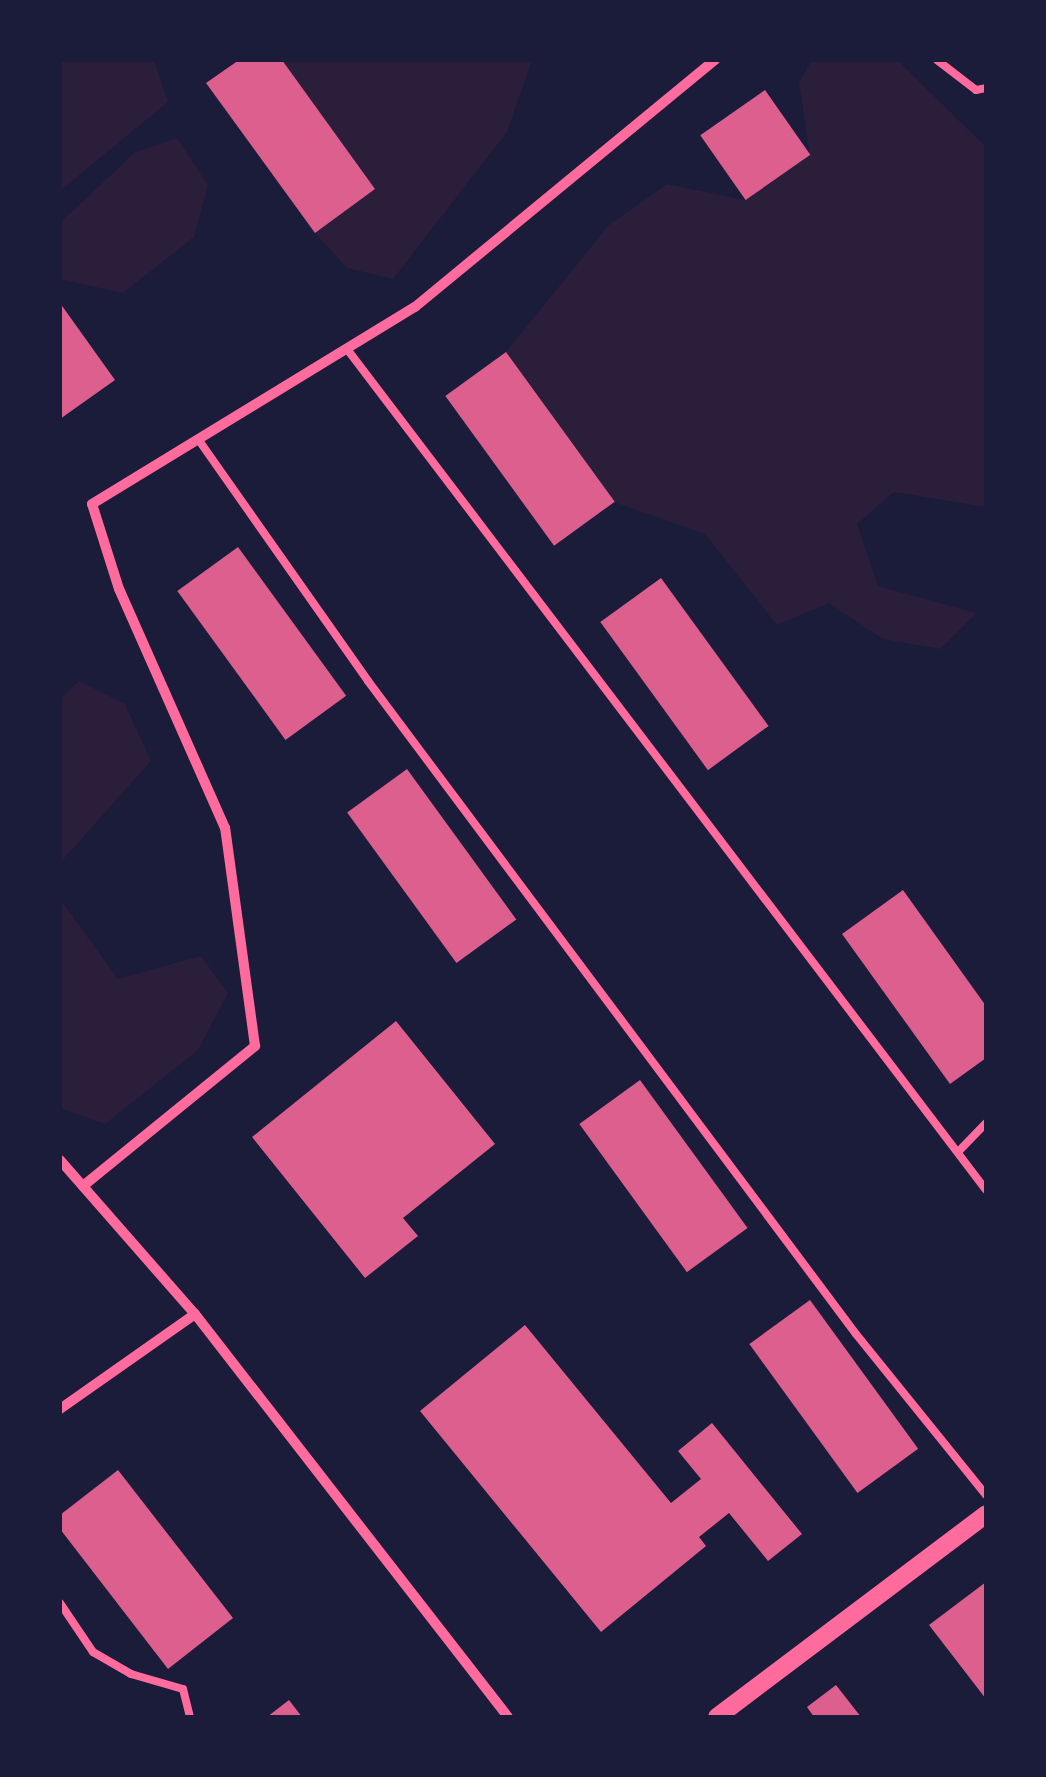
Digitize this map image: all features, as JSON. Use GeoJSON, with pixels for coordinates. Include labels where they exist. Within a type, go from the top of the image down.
{"type":"FeatureCollection","features":[{"type":"Feature","properties":{"kind":"street"},"geometry":{"type":"LineString","coordinates":[[83,1186],[255,1046],[224,828],[119,589],[92,504],[415,307],[714,60]]}},
{"type":"Feature","properties":{"kind":"street"},"geometry":{"type":"LineString","coordinates":[[60,1160],[195,1314],[508,1717]]}},
{"type":"Feature","properties":{"kind":"street"},"geometry":{"type":"LineString","coordinates":[[60,1409],[195,1314]]}},
{"type":"Feature","properties":{"kind":"street"},"geometry":{"type":"LineString","coordinates":[[718,1717],[986,1514]]}},
{"type":"Feature","properties":{"kind":"lane"},"geometry":{"type":"LineString","coordinates":[[936,60],[976,90],[986,88]]}},
{"type":"Feature","properties":{"kind":"lane"},"geometry":{"type":"LineString","coordinates":[[347,349],[986,1190]]}},
{"type":"Feature","properties":{"kind":"lane"},"geometry":{"type":"LineString","coordinates":[[198,440],[368,682],[796,1255],[986,1495]]}},
{"type":"Feature","properties":{"kind":"lane"},"geometry":{"type":"LineString","coordinates":[[958,1152],[986,1123]]}},
{"type":"Feature","properties":{"kind":"lane"},"geometry":{"type":"LineString","coordinates":[[60,1603],[93,1652],[131,1674],[182,1689],[190,1717]]}},
{"type":"Feature","properties":{"kind":"shaded area"},"geometry":{"type":"Polygon","coordinates":[[[60,60],[154,60],[168,102],[60,191],[60,60]]]}},
{"type":"Feature","properties":{"kind":"shaded area"},"geometry":{"type":"Polygon","coordinates":[[[282,60],[532,60],[507,132],[393,279],[347,268],[315,233],[375,189],[282,60]]]}},
{"type":"Feature","properties":{"kind":"shaded area"},"geometry":{"type":"Polygon","coordinates":[[[812,60],[897,60],[986,147],[986,507],[894,492],[857,524],[878,586],[976,613],[940,649],[883,639],[829,603],[777,625],[705,534],[614,502],[506,352],[609,225],[667,184],[745,200],[810,155],[799,82],[812,60]]]}},
{"type":"Feature","properties":{"kind":"shaded area"},"geometry":{"type":"Polygon","coordinates":[[[177,138],[208,185],[194,237],[123,293],[60,279],[60,223],[134,153],[177,138]]]}},
{"type":"Feature","properties":{"kind":"shaded area"},"geometry":{"type":"Polygon","coordinates":[[[79,681],[125,704],[151,761],[60,863],[60,699],[79,681]]]}},
{"type":"Feature","properties":{"kind":"shaded area"},"geometry":{"type":"Polygon","coordinates":[[[60,899],[118,979],[201,956],[228,993],[198,1050],[105,1124],[60,1108],[60,899]]]}},
{"type":"Feature","properties":{"kind":"building"},"geometry":{"type":"Polygon","coordinates":[[[239,60],[282,60],[375,189],[315,233],[206,83],[239,60]]]}},
{"type":"Feature","properties":{"kind":"building"},"geometry":{"type":"Polygon","coordinates":[[[765,90],[810,155],[746,200],[700,135],[765,90]]]}},
{"type":"Feature","properties":{"kind":"building"},"geometry":{"type":"Polygon","coordinates":[[[60,303],[115,380],[60,419],[60,303]]]}},
{"type":"Feature","properties":{"kind":"building"},"geometry":{"type":"Polygon","coordinates":[[[506,352],[615,502],[554,546],[445,396],[506,352]]]}},
{"type":"Feature","properties":{"kind":"building"},"geometry":{"type":"Polygon","coordinates":[[[238,547],[346,696],[285,740],[177,591],[238,547]]]}},
{"type":"Feature","properties":{"kind":"building"},"geometry":{"type":"Polygon","coordinates":[[[661,578],[769,726],[708,770],[600,622],[661,578]]]}},
{"type":"Feature","properties":{"kind":"building"},"geometry":{"type":"Polygon","coordinates":[[[407,769],[516,919],[456,963],[347,812],[407,769]]]}},
{"type":"Feature","properties":{"kind":"building"},"geometry":{"type":"Polygon","coordinates":[[[903,890],[986,1006],[986,1058],[950,1084],[842,934],[903,890]]]}},
{"type":"Feature","properties":{"kind":"building"},"geometry":{"type":"Polygon","coordinates":[[[396,1021],[495,1144],[403,1218],[418,1236],[365,1278],[252,1137],[396,1021]]]}},
{"type":"Feature","properties":{"kind":"building"},"geometry":{"type":"Polygon","coordinates":[[[640,1080],[748,1228],[687,1272],[579,1124],[640,1080]]]}},
{"type":"Feature","properties":{"kind":"building"},"geometry":{"type":"Polygon","coordinates":[[[810,1300],[918,1449],[857,1493],[749,1344],[810,1300]]]}},
{"type":"Feature","properties":{"kind":"building"},"geometry":{"type":"Polygon","coordinates":[[[525,1325],[671,1503],[701,1479],[678,1451],[712,1423],[802,1534],[768,1561],[729,1513],[699,1537],[706,1546],[601,1632],[420,1411],[525,1325]]]}},
{"type":"Feature","properties":{"kind":"building"},"geometry":{"type":"Polygon","coordinates":[[[118,1470],[233,1618],[168,1669],[60,1529],[60,1515],[118,1470]]]}},
{"type":"Feature","properties":{"kind":"building"},"geometry":{"type":"Polygon","coordinates":[[[986,1582],[986,1699],[929,1625],[986,1582]]]}},
{"type":"Feature","properties":{"kind":"building"},"geometry":{"type":"Polygon","coordinates":[[[836,1685],[861,1717],[814,1717],[807,1707],[836,1685]]]}},
{"type":"Feature","properties":{"kind":"building"},"geometry":{"type":"Polygon","coordinates":[[[289,1700],[302,1717],[267,1717],[289,1700]]]}}]}
